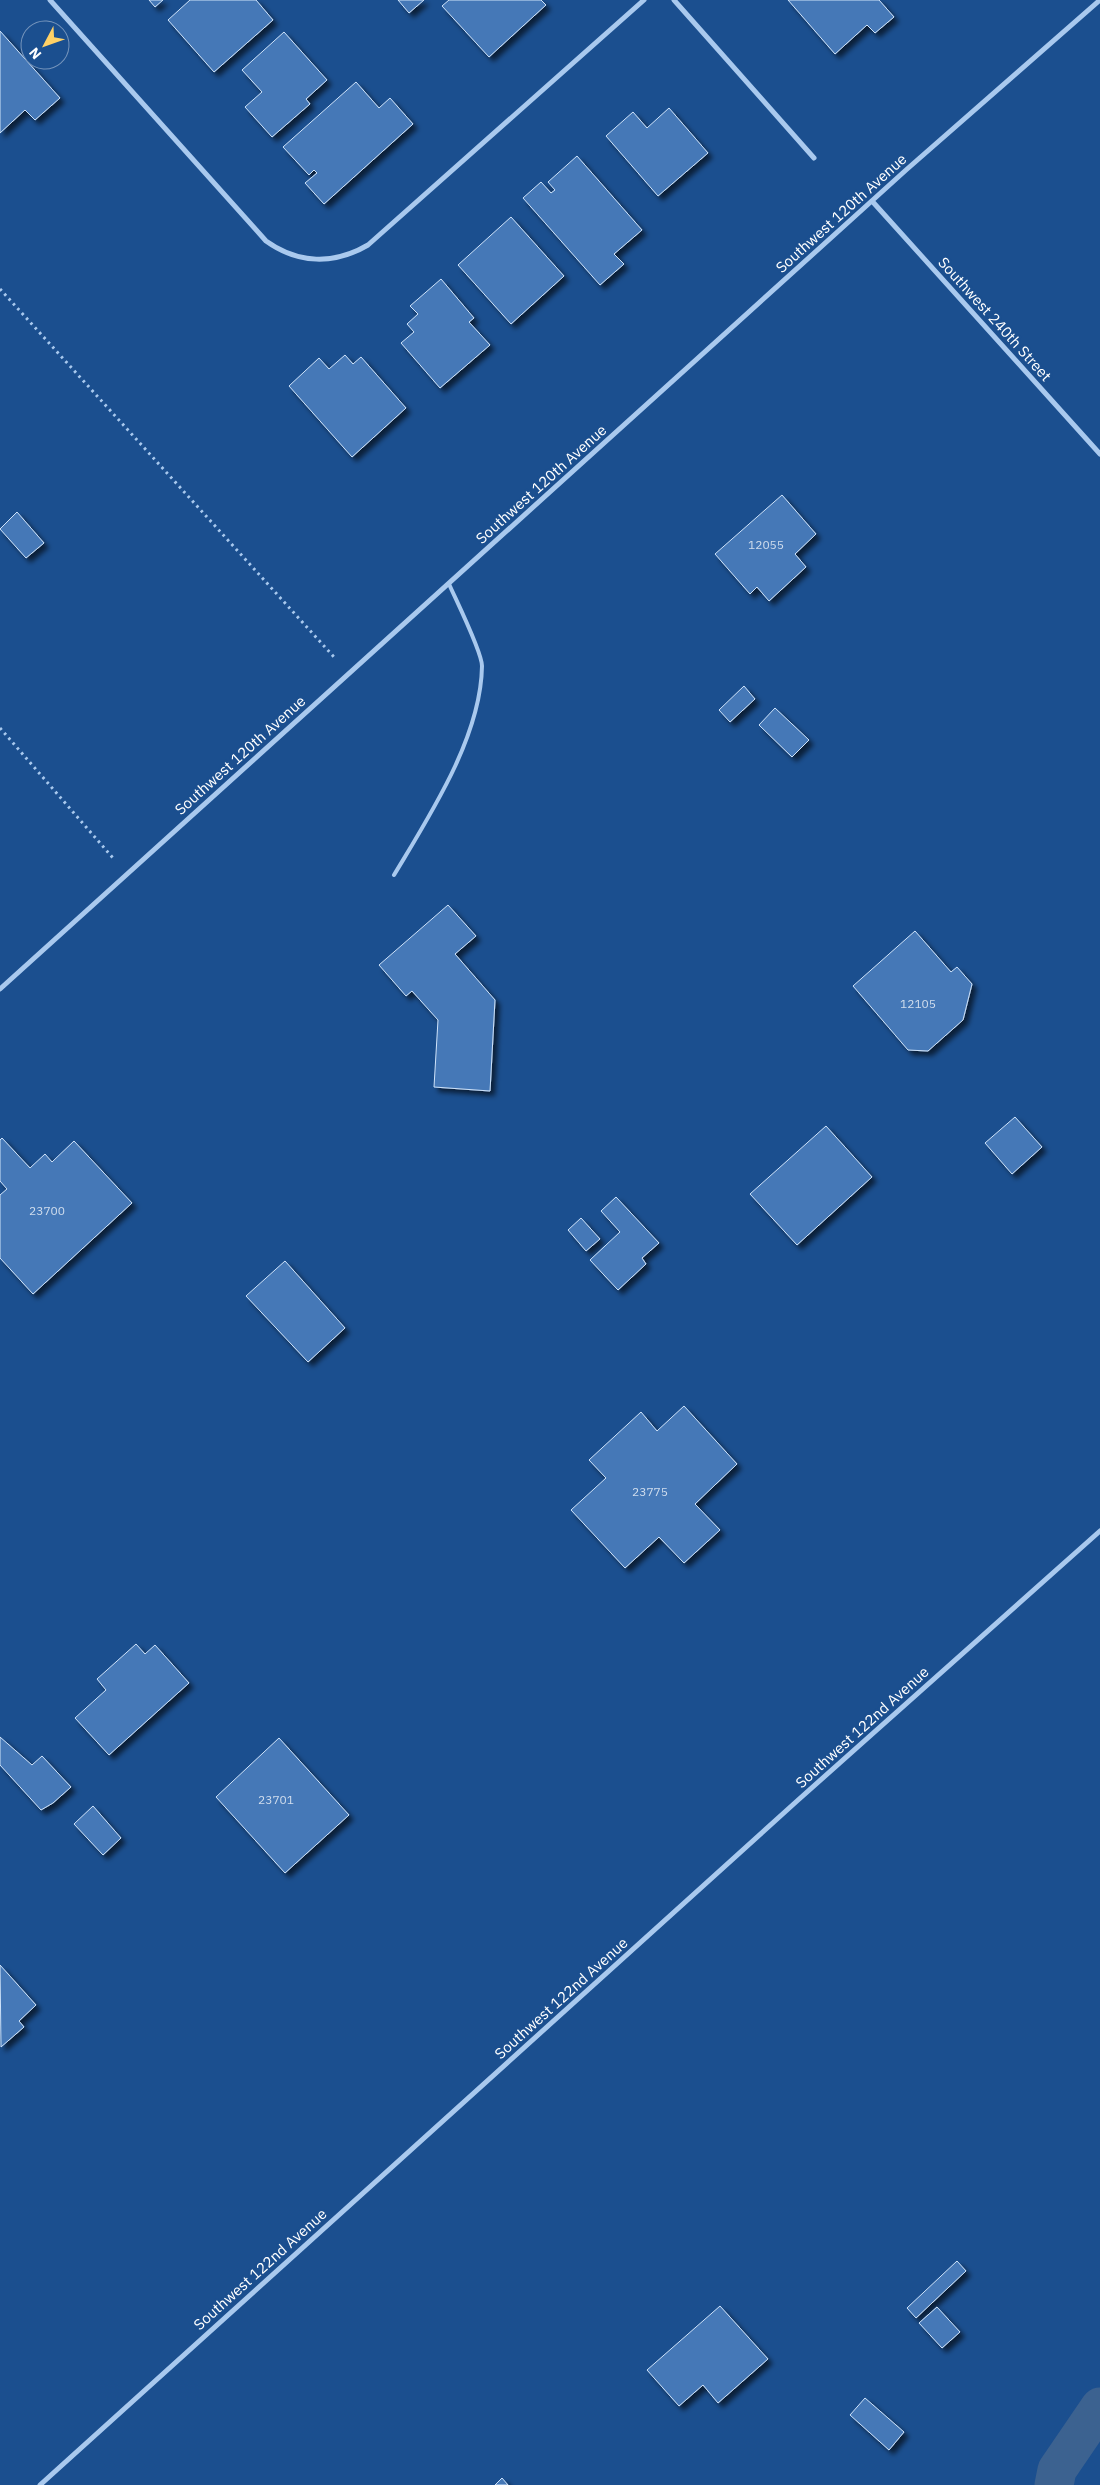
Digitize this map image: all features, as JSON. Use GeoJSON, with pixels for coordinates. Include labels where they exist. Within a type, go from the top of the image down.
{"type":"FeatureCollection","features":[{"type":"Feature","properties":{"kind":"street"},"geometry":{"type":"LineString","coordinates":[[50,0],[266,241],[296,258],[328,260],[346,256],[368,245],[644,0]]}},
{"type":"Feature","properties":{"kind":"street"},"geometry":{"type":"LineString","coordinates":[[674,0],[814,158]]}},
{"type":"Feature","properties":{"kind":"street","name":"Southwest 120th Avenue"},"geometry":{"type":"LineString","coordinates":[[0,989],[872,201],[1100,0]]}},
{"type":"Feature","properties":{"kind":"street","name":"Southwest 240th Street"},"geometry":{"type":"LineString","coordinates":[[872,201],[1100,454]]}},
{"type":"Feature","properties":{"kind":"street","name":"Southwest 122nd Avenue"},"geometry":{"type":"LineString","coordinates":[[40,2485],[797,1801],[1100,1531]]}},
{"type":"Feature","properties":{"kind":"lane"},"geometry":{"type":"LineString","coordinates":[[394,875],[432,811],[472,729],[482,664],[449,584]]}},
{"type":"Feature","properties":{"kind":"path"},"geometry":{"type":"LineString","coordinates":[[0,289],[349,674]]}},
{"type":"Feature","properties":{"kind":"path"},"geometry":{"type":"LineString","coordinates":[[0,728],[127,874]]}},
{"type":"Feature","properties":{"kind":"building"},"geometry":{"type":"Polygon","coordinates":[[[149,0],[163,0],[155,7],[149,0]]]}},
{"type":"Feature","properties":{"kind":"building"},"geometry":{"type":"Polygon","coordinates":[[[190,0],[256,0],[273,20],[214,72],[168,20],[190,0]]]}},
{"type":"Feature","properties":{"kind":"building"},"geometry":{"type":"Polygon","coordinates":[[[398,0],[424,0],[409,13],[398,0]]]}},
{"type":"Feature","properties":{"kind":"building"},"geometry":{"type":"Polygon","coordinates":[[[449,0],[541,0],[546,5],[489,57],[442,6],[449,0]]]}},
{"type":"Feature","properties":{"kind":"building"},"geometry":{"type":"Polygon","coordinates":[[[788,0],[879,0],[894,17],[875,33],[867,25],[835,54],[788,0]]]}},
{"type":"Feature","properties":{"kind":"building"},"geometry":{"type":"Polygon","coordinates":[[[0,31],[20,53],[20,70],[35,70],[60,98],[35,120],[25,110],[0,133],[0,31]]]}},
{"type":"Feature","properties":{"kind":"building"},"geometry":{"type":"Polygon","coordinates":[[[284,32],[327,80],[306,99],[310,104],[272,137],[245,107],[262,92],[242,70],[284,32]]]}},
{"type":"Feature","properties":{"kind":"building"},"geometry":{"type":"Polygon","coordinates":[[[356,82],[379,108],[390,98],[413,124],[324,204],[305,183],[317,173],[314,170],[309,175],[283,147],[356,82]]]}},
{"type":"Feature","properties":{"kind":"building"},"geometry":{"type":"Polygon","coordinates":[[[669,108],[708,153],[658,196],[606,136],[633,112],[647,128],[669,108]]]}},
{"type":"Feature","properties":{"kind":"building"},"geometry":{"type":"Polygon","coordinates":[[[577,156],[642,230],[614,254],[624,264],[600,285],[523,198],[541,182],[551,193],[555,190],[548,182],[577,156]]]}},
{"type":"Feature","properties":{"kind":"building"},"geometry":{"type":"Polygon","coordinates":[[[511,217],[564,276],[511,324],[458,265],[511,217]]]}},
{"type":"Feature","properties":{"kind":"building"},"geometry":{"type":"Polygon","coordinates":[[[441,279],[474,318],[469,322],[490,345],[440,388],[401,343],[414,332],[407,324],[418,314],[410,306],[441,279]]]}},
{"type":"Feature","properties":{"kind":"building"},"geometry":{"type":"Polygon","coordinates":[[[345,355],[353,364],[361,357],[406,408],[352,457],[289,386],[319,358],[329,369],[345,355]]]}},
{"type":"Feature","properties":{"kind":"building"},"geometry":{"type":"Polygon","coordinates":[[[782,495],[816,534],[795,554],[806,567],[769,601],[757,587],[750,594],[715,554],[782,495]]]}},
{"type":"Feature","properties":{"kind":"building"},"geometry":{"type":"Polygon","coordinates":[[[17,512],[44,543],[26,558],[0,529],[17,512]]]}},
{"type":"Feature","properties":{"kind":"building"},"geometry":{"type":"Polygon","coordinates":[[[744,686],[755,699],[730,722],[719,710],[744,686]]]}},
{"type":"Feature","properties":{"kind":"building"},"geometry":{"type":"Polygon","coordinates":[[[775,708],[809,740],[792,757],[759,725],[775,708]]]}},
{"type":"Feature","properties":{"kind":"building"},"geometry":{"type":"Polygon","coordinates":[[[448,905],[476,936],[455,954],[495,1000],[490,1091],[434,1087],[438,1020],[412,991],[406,996],[379,965],[448,905]]]}},
{"type":"Feature","properties":{"kind":"building"},"geometry":{"type":"Polygon","coordinates":[[[915,931],[951,972],[957,967],[972,984],[963,1020],[928,1051],[908,1050],[853,986],[915,931]]]}},
{"type":"Feature","properties":{"kind":"building"},"geometry":{"type":"Polygon","coordinates":[[[1015,1117],[1042,1147],[1012,1174],[985,1143],[1015,1117]]]}},
{"type":"Feature","properties":{"kind":"building"},"geometry":{"type":"Polygon","coordinates":[[[826,1126],[872,1177],[797,1245],[750,1194],[826,1126]]]}},
{"type":"Feature","properties":{"kind":"building"},"geometry":{"type":"Polygon","coordinates":[[[2,1138],[30,1168],[45,1154],[52,1162],[74,1141],[132,1203],[33,1294],[0,1258],[0,1195],[7,1189],[0,1181],[0,1140],[2,1138]]]}},
{"type":"Feature","properties":{"kind":"building"},"geometry":{"type":"Polygon","coordinates":[[[616,1197],[659,1243],[642,1258],[646,1264],[618,1290],[590,1260],[620,1232],[601,1211],[616,1197]]]}},
{"type":"Feature","properties":{"kind":"building"},"geometry":{"type":"Polygon","coordinates":[[[581,1218],[600,1239],[586,1251],[568,1230],[581,1218]]]}},
{"type":"Feature","properties":{"kind":"building"},"geometry":{"type":"Polygon","coordinates":[[[285,1261],[345,1328],[308,1362],[246,1296],[285,1261]]]}},
{"type":"Feature","properties":{"kind":"building"},"geometry":{"type":"Polygon","coordinates":[[[684,1406],[737,1464],[695,1504],[720,1530],[684,1563],[659,1537],[625,1568],[571,1510],[606,1478],[589,1460],[641,1412],[657,1431],[684,1406]]]}},
{"type":"Feature","properties":{"kind":"building"},"geometry":{"type":"Polygon","coordinates":[[[136,1644],[145,1654],[155,1645],[189,1683],[109,1755],[75,1718],[106,1690],[97,1679],[136,1644]]]}},
{"type":"Feature","properties":{"kind":"building"},"geometry":{"type":"Polygon","coordinates":[[[0,1737],[32,1765],[42,1756],[71,1787],[53,1803],[41,1810],[0,1765],[0,1737]]]}},
{"type":"Feature","properties":{"kind":"building"},"geometry":{"type":"Polygon","coordinates":[[[279,1738],[349,1815],[285,1873],[216,1797],[279,1738]]]}},
{"type":"Feature","properties":{"kind":"building"},"geometry":{"type":"Polygon","coordinates":[[[93,1806],[121,1838],[103,1855],[74,1824],[93,1806]]]}},
{"type":"Feature","properties":{"kind":"building"},"geometry":{"type":"Polygon","coordinates":[[[0,1965],[36,2005],[19,2021],[24,2027],[1,2047],[0,1965]]]}},
{"type":"Feature","properties":{"kind":"building"},"geometry":{"type":"Polygon","coordinates":[[[957,2261],[966,2271],[916,2318],[907,2308],[957,2261]]]}},
{"type":"Feature","properties":{"kind":"building"},"geometry":{"type":"Polygon","coordinates":[[[720,2306],[768,2359],[718,2403],[703,2385],[679,2406],[647,2370],[720,2306]]]}},
{"type":"Feature","properties":{"kind":"building"},"geometry":{"type":"Polygon","coordinates":[[[937,2307],[960,2332],[942,2348],[919,2323],[937,2307]]]}},
{"type":"Feature","properties":{"kind":"building"},"geometry":{"type":"Polygon","coordinates":[[[865,2398],[904,2432],[889,2450],[850,2415],[865,2398]]]}},
{"type":"Feature","properties":{"kind":"building"},"geometry":{"type":"Polygon","coordinates":[[[502,2478],[508,2485],[495,2485],[502,2478]]]}},
{"type":"Feature","properties":{"kind":"waterway"},"geometry":{"type":"LineString","coordinates":[[1054,2485],[1057,2470],[1100,2407]]}}]}
